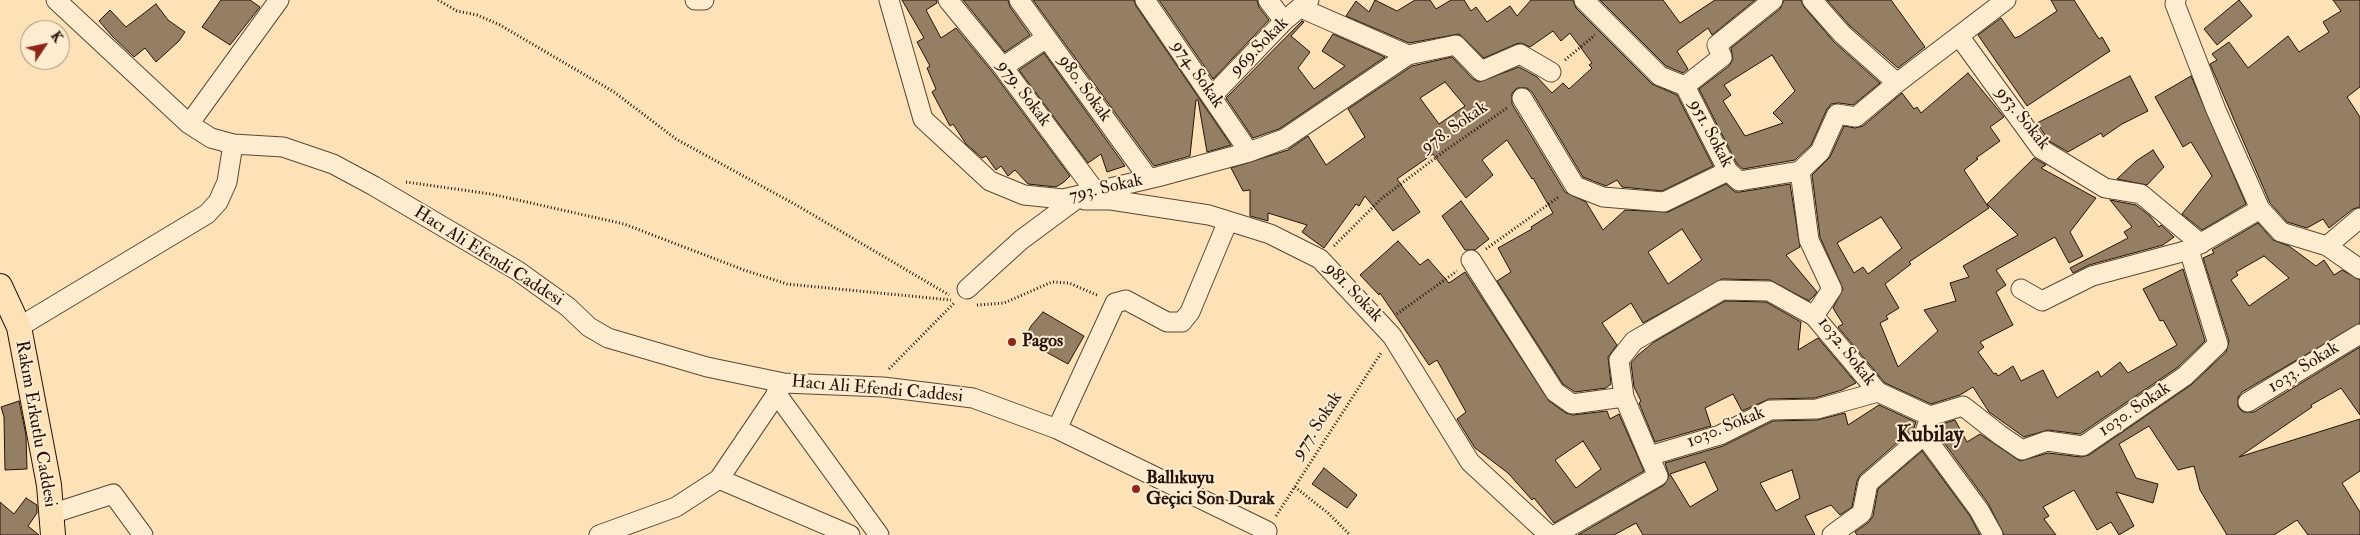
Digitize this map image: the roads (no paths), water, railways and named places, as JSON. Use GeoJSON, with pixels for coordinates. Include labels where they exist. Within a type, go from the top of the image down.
{"type":"FeatureCollection","features":[{"type":"Feature","properties":{"kind":"main road","name":"Rakım Erkutlu Caddesi"},"geometry":{"type":"LineString","coordinates":[[0,286],[19,327],[49,484],[52,524]]}},
{"type":"Feature","properties":{"kind":"street","name":"Hacı Ali Efendi Caddesi"},"geometry":{"type":"LineString","coordinates":[[56,0],[189,124],[211,138],[233,144],[283,147],[334,164],[518,272],[568,307],[589,327],[608,338],[780,388],[883,387],[973,398],[1057,429],[1266,533]]}},
{"type":"Feature","properties":{"kind":"street"},"geometry":{"type":"LineString","coordinates":[[189,124],[279,0]]}},
{"type":"Feature","properties":{"kind":"street"},"geometry":{"type":"LineString","coordinates":[[694,0],[704,0]]}},
{"type":"Feature","properties":{"kind":"street","name":"793. Sokak"},"geometry":{"type":"LineString","coordinates":[[889,0],[923,119],[990,181],[1024,195],[1069,199],[1096,190],[1149,179],[1248,152],[1284,139],[1408,55]]}},
{"type":"Feature","properties":{"kind":"street","name":"979. Sokak"},"geometry":{"type":"LineString","coordinates":[[948,0],[1003,66],[1096,190]]}},
{"type":"Feature","properties":{"kind":"street","name":"980. Sokak"},"geometry":{"type":"LineString","coordinates":[[1019,0],[1149,179]]}},
{"type":"Feature","properties":{"kind":"street","name":"974. Sokak"},"geometry":{"type":"LineString","coordinates":[[1145,0],[1212,96],[1248,152]]}},
{"type":"Feature","properties":{"kind":"street"},"geometry":{"type":"LineString","coordinates":[[1268,0],[1284,21]]}},
{"type":"Feature","properties":{"kind":"street","name":"951. Sokak"},"geometry":{"type":"LineString","coordinates":[[1584,0],[1660,76],[1685,86],[1728,171],[1739,182],[1800,171]]}},
{"type":"Feature","properties":{"kind":"street"},"geometry":{"type":"LineString","coordinates":[[1685,86],[1722,57],[1717,46],[1773,0]]}},
{"type":"Feature","properties":{"kind":"street"},"geometry":{"type":"LineString","coordinates":[[1812,0],[1842,34],[1897,83]]}},
{"type":"Feature","properties":{"kind":"street"},"geometry":{"type":"LineString","coordinates":[[2176,0],[2175,4],[2216,110],[2260,209],[2281,232],[2326,246],[2360,269]]}},
{"type":"Feature","properties":{"kind":"street"},"geometry":{"type":"LineString","coordinates":[[1800,171],[1820,152],[1837,114],[1856,117],[1959,36],[1996,3]]}},
{"type":"Feature","properties":{"kind":"street"},"geometry":{"type":"LineString","coordinates":[[1305,4],[1408,55],[1456,45],[1481,71],[1520,54],[1551,72]]}},
{"type":"Feature","properties":{"kind":"street","name":"969.Sokak"},"geometry":{"type":"LineString","coordinates":[[1212,96],[1284,21],[1305,4]]}},
{"type":"Feature","properties":{"kind":"street","name":"953. Sokak"},"geometry":{"type":"LineString","coordinates":[[1959,36],[2041,149],[2105,188],[2141,194],[2195,247]]}},
{"type":"Feature","properties":{"kind":"street"},"geometry":{"type":"LineString","coordinates":[[1003,66],[1046,38]]}},
{"type":"Feature","properties":{"kind":"street"},"geometry":{"type":"LineString","coordinates":[[1522,98],[1575,186],[1603,197],[1664,202],[1728,171]]}},
{"type":"Feature","properties":{"kind":"street"},"geometry":{"type":"LineString","coordinates":[[19,327],[206,214],[218,202],[227,182],[233,144]]}},
{"type":"Feature","properties":{"kind":"street","name":"1032. Sokak"},"geometry":{"type":"LineString","coordinates":[[1800,171],[1809,240],[1832,289],[1814,316],[1878,392]]}},
{"type":"Feature","properties":{"kind":"street"},"geometry":{"type":"LineString","coordinates":[[965,299],[1021,240],[1069,199]]}},
{"type":"Feature","properties":{"kind":"street","name":"981. Sokak"},"geometry":{"type":"LineString","coordinates":[[1069,199],[1111,200],[1179,209],[1270,234],[1320,259],[1392,336],[1470,462],[1549,535]]}},
{"type":"Feature","properties":{"kind":"street"},"geometry":{"type":"LineString","coordinates":[[2022,290],[2042,301],[2092,276],[2195,247],[2260,209]]}},
{"type":"Feature","properties":{"kind":"street"},"geometry":{"type":"LineString","coordinates":[[2326,246],[2360,218]]}},
{"type":"Feature","properties":{"kind":"street"},"geometry":{"type":"LineString","coordinates":[[1057,429],[1115,304],[1126,300],[1167,322],[1182,322],[1190,312],[1228,221]]}},
{"type":"Feature","properties":{"kind":"street","name":"1030. Sokak"},"geometry":{"type":"LineString","coordinates":[[1930,416],[1963,406],[2022,450],[2047,441],[2083,446],[2185,376],[2218,344],[2195,247]]}},
{"type":"Feature","properties":{"kind":"street"},"geometry":{"type":"LineString","coordinates":[[1471,260],[1555,392],[1572,404],[1624,397]]}},
{"type":"Feature","properties":{"kind":"street"},"geometry":{"type":"LineString","coordinates":[[1555,535],[1658,476],[1624,397],[1619,360],[1634,341],[1722,290],[1769,291],[1814,316]]}},
{"type":"Feature","properties":{"kind":"street","name":"1033. Sokak"},"geometry":{"type":"LineString","coordinates":[[2248,402],[2360,334]]}},
{"type":"Feature","properties":{"kind":"street"},"geometry":{"type":"LineString","coordinates":[[598,535],[676,507],[719,479],[780,388],[878,535]]}},
{"type":"Feature","properties":{"kind":"street"},"geometry":{"type":"LineString","coordinates":[[1832,535],[1862,513],[1868,483],[1924,435],[1930,416],[1878,392]]}},
{"type":"Feature","properties":{"kind":"street","name":"1030. Sokak"},"geometry":{"type":"LineString","coordinates":[[1649,456],[1720,435],[1770,410],[1817,409],[1878,392]]}},
{"type":"Feature","properties":{"kind":"street"},"geometry":{"type":"LineString","coordinates":[[1924,435],[1979,510],[1993,535]]}},
{"type":"Feature","properties":{"kind":"street"},"geometry":{"type":"LineString","coordinates":[[719,479],[850,535]]}},
{"type":"Feature","properties":{"kind":"street"},"geometry":{"type":"LineString","coordinates":[[52,524],[114,494],[143,535]]}},
{"type":"Feature","properties":{"kind":"place","name":"Pagos"},"geometry":{"type":"Point","coordinates":[1012,342]}},
{"type":"Feature","properties":{"kind":"place","name":"Ballıkuyu Geçici Son Durak"},"geometry":{"type":"Point","coordinates":[1136,489]}},
{"type":"Feature","properties":{"kind":"district","name":"Kubilay"},"geometry":{"type":"Point","coordinates":[1930,436]}}]}
